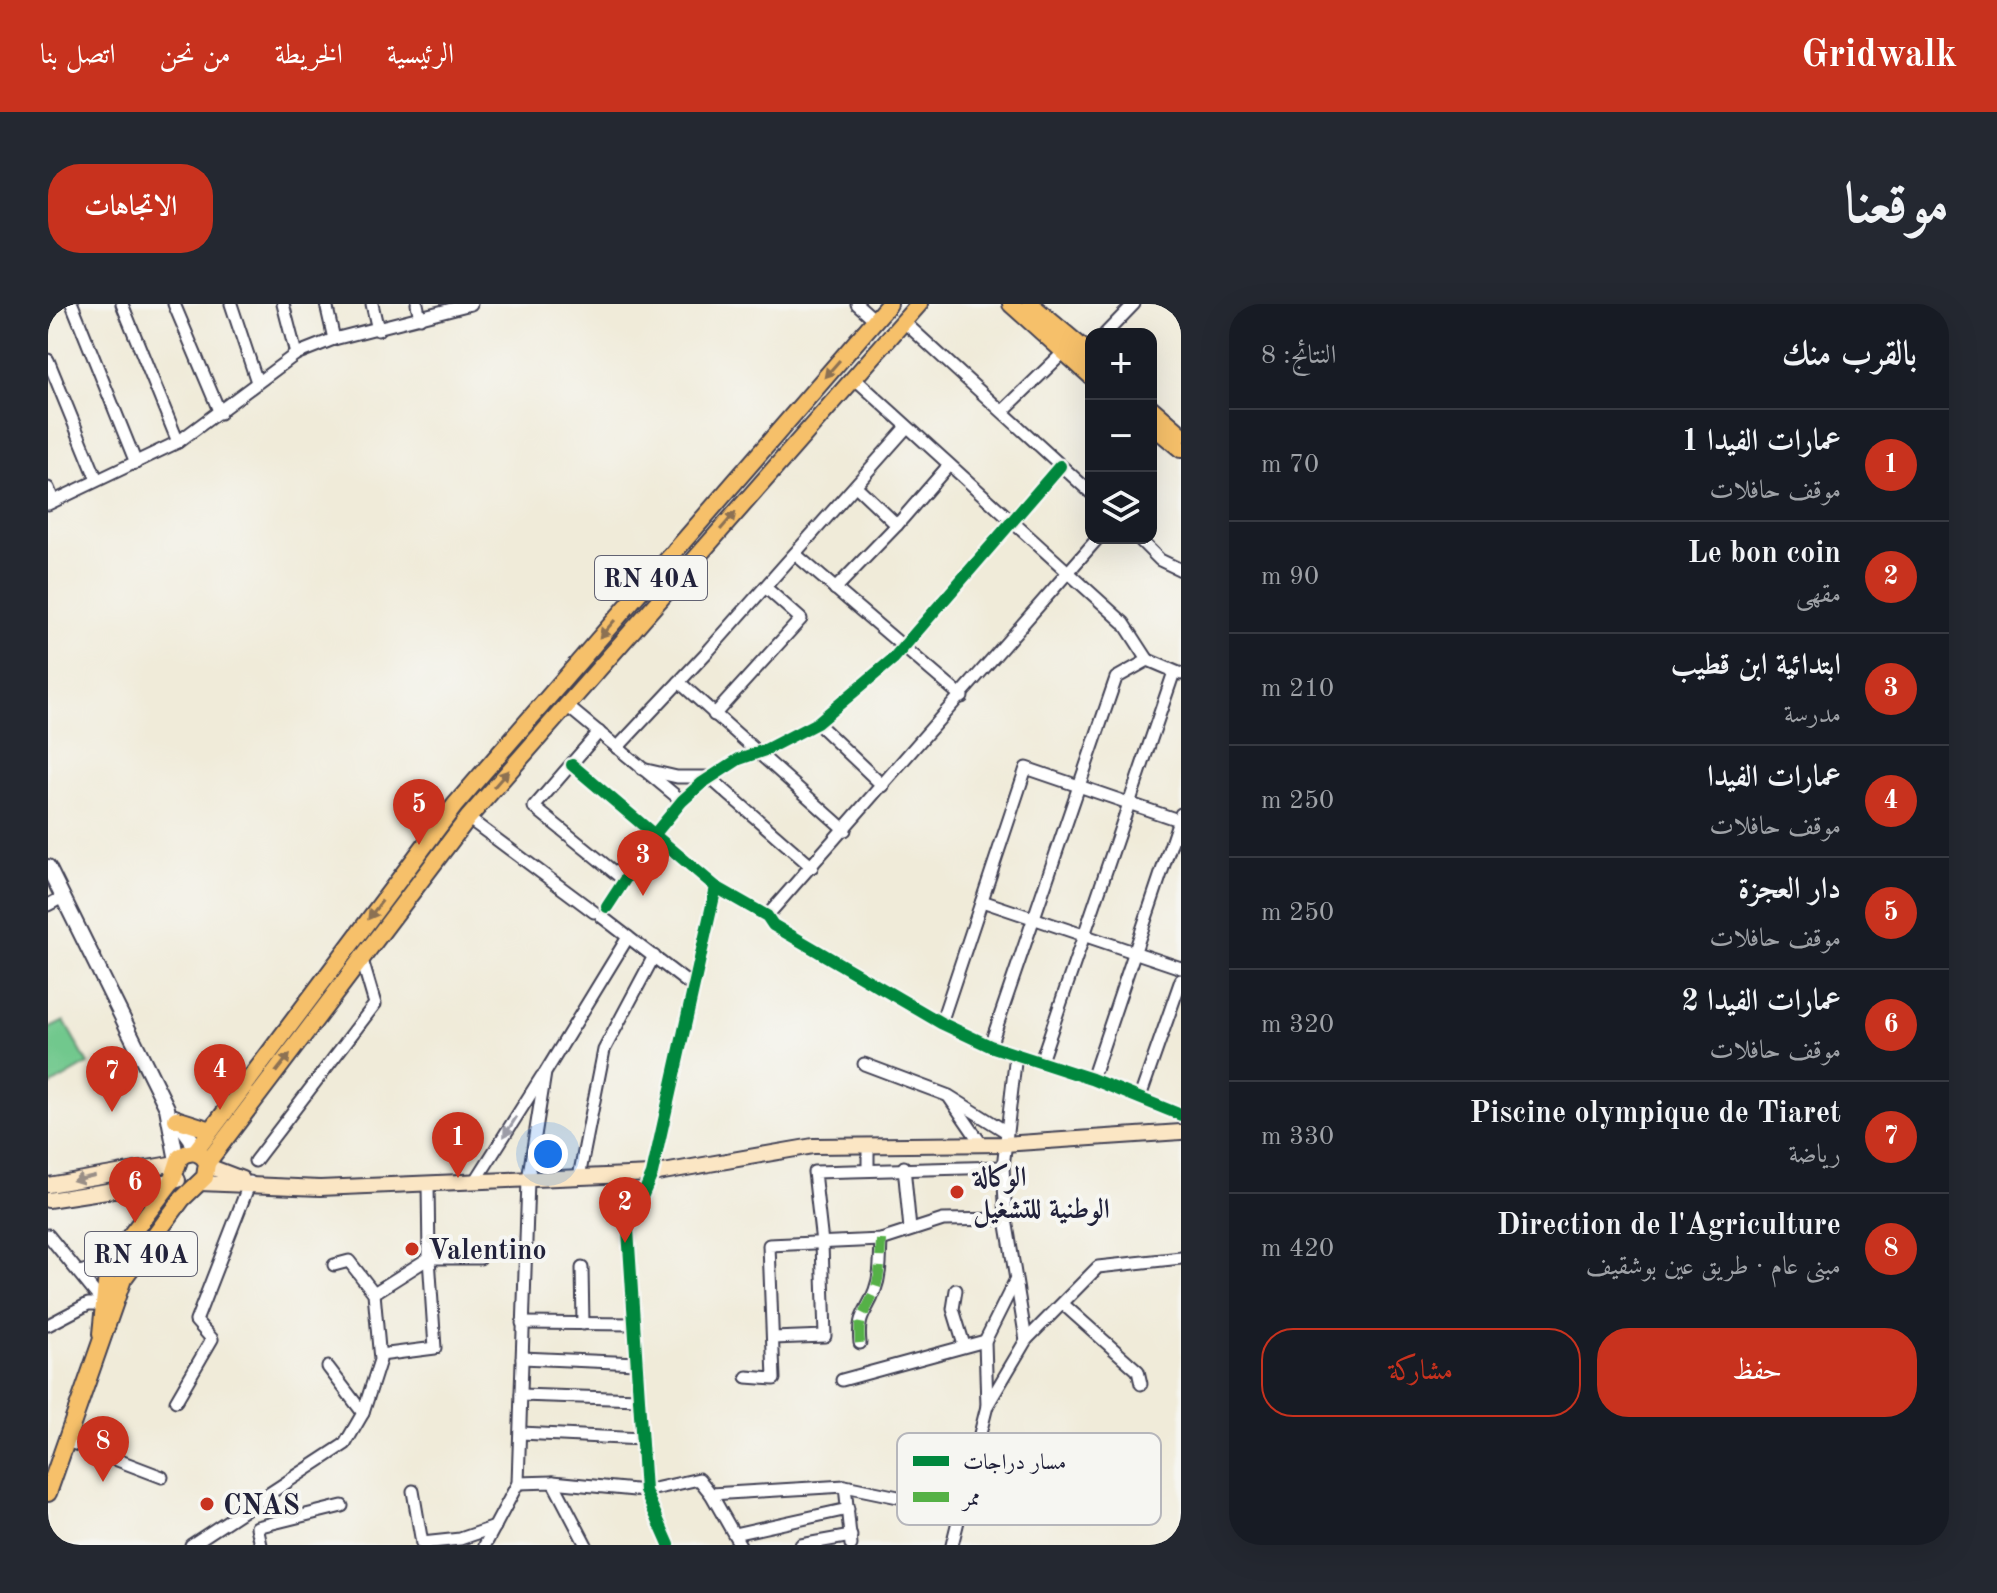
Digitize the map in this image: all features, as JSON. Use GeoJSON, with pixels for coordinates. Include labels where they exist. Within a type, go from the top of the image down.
{"type":"FeatureCollection","features":[{"type":"Feature","properties":{"kind":"main road","name":"RN 40A"},"geometry":{"type":"LineString","coordinates":[[201,1158],[211,1130],[455,805],[889,304]]}},
{"type":"Feature","properties":{"kind":"main road","name":"RN 40A"},"geometry":{"type":"LineString","coordinates":[[201,1158],[362,960],[468,818],[919,304]]}},
{"type":"Feature","properties":{"kind":"main road"},"geometry":{"type":"LineString","coordinates":[[1011,304],[1082,355]]}},
{"type":"Feature","properties":{"kind":"main road"},"geometry":{"type":"LineString","coordinates":[[1030,304],[1082,355]]}},
{"type":"Feature","properties":{"kind":"main road"},"geometry":{"type":"LineString","coordinates":[[1157,413],[1181,434]]}},
{"type":"Feature","properties":{"kind":"main road"},"geometry":{"type":"LineString","coordinates":[[1157,429],[1181,449]]}},
{"type":"Feature","properties":{"kind":"main road"},"geometry":{"type":"LineString","coordinates":[[172,1113],[211,1130]]}},
{"type":"Feature","properties":{"kind":"main road"},"geometry":{"type":"LineString","coordinates":[[48,1185],[176,1172],[199,1183],[250,1182],[320,1188],[528,1180],[652,1174],[813,1146],[982,1145],[1004,1138],[1181,1132]]}},
{"type":"Feature","properties":{"kind":"main road"},"geometry":{"type":"LineString","coordinates":[[176,1172],[184,1153],[250,1182]]}},
{"type":"Feature","properties":{"kind":"main road"},"geometry":{"type":"LineString","coordinates":[[199,1183],[201,1158]]}},
{"type":"Feature","properties":{"kind":"main road","name":"RN 40A"},"geometry":{"type":"LineString","coordinates":[[101,1334],[108,1265],[176,1172]]}},
{"type":"Feature","properties":{"kind":"main road"},"geometry":{"type":"LineString","coordinates":[[48,1200],[176,1172]]}},
{"type":"Feature","properties":{"kind":"main road","name":"RN 40A"},"geometry":{"type":"LineString","coordinates":[[48,1493],[101,1334],[123,1279],[182,1199],[199,1183]]}},
{"type":"Feature","properties":{"kind":"street"},"geometry":{"type":"LineString","coordinates":[[72,304],[136,463]]}},
{"type":"Feature","properties":{"kind":"street"},"geometry":{"type":"LineString","coordinates":[[122,304],[178,442]]}},
{"type":"Feature","properties":{"kind":"street"},"geometry":{"type":"LineString","coordinates":[[174,304],[220,413]]}},
{"type":"Feature","properties":{"kind":"street"},"geometry":{"type":"LineString","coordinates":[[231,304],[257,382]]}},
{"type":"Feature","properties":{"kind":"street"},"geometry":{"type":"LineString","coordinates":[[283,304],[296,354]]}},
{"type":"Feature","properties":{"kind":"street"},"geometry":{"type":"LineString","coordinates":[[326,304],[334,339]]}},
{"type":"Feature","properties":{"kind":"street"},"geometry":{"type":"LineString","coordinates":[[372,304],[378,330]]}},
{"type":"Feature","properties":{"kind":"street"},"geometry":{"type":"LineString","coordinates":[[417,304],[420,318]]}},
{"type":"Feature","properties":{"kind":"street"},"geometry":{"type":"LineString","coordinates":[[857,304],[875,320]]}},
{"type":"Feature","properties":{"kind":"street"},"geometry":{"type":"LineString","coordinates":[[1111,328],[1134,304]]}},
{"type":"Feature","properties":{"kind":"street"},"geometry":{"type":"LineString","coordinates":[[48,488],[51,502],[178,442],[296,354],[334,339],[465,305]]}},
{"type":"Feature","properties":{"kind":"street"},"geometry":{"type":"LineString","coordinates":[[903,321],[1004,410],[1085,488]]}},
{"type":"Feature","properties":{"kind":"street"},"geometry":{"type":"LineString","coordinates":[[1004,410],[1082,355]]}},
{"type":"Feature","properties":{"kind":"street"},"geometry":{"type":"LineString","coordinates":[[48,360],[97,480]]}},
{"type":"Feature","properties":{"kind":"street"},"geometry":{"type":"LineString","coordinates":[[853,377],[1124,623],[1148,660],[1178,673],[1128,803],[1041,1061]]}},
{"type":"Feature","properties":{"kind":"street"},"geometry":{"type":"LineString","coordinates":[[617,748],[907,427]]}},
{"type":"Feature","properties":{"kind":"street"},"geometry":{"type":"LineString","coordinates":[[835,589],[949,465]]}},
{"type":"Feature","properties":{"kind":"street"},"geometry":{"type":"LineString","coordinates":[[601,912],[654,835],[682,801],[709,777],[817,723],[903,649],[1060,466]]}},
{"type":"Feature","properties":{"kind":"street"},"geometry":{"type":"LineString","coordinates":[[856,486],[897,525]]}},
{"type":"Feature","properties":{"kind":"street"},"geometry":{"type":"LineString","coordinates":[[767,916],[1093,544]]}},
{"type":"Feature","properties":{"kind":"street"},"geometry":{"type":"LineString","coordinates":[[1144,544],[1160,560],[1181,570]]}},
{"type":"Feature","properties":{"kind":"street"},"geometry":{"type":"LineString","coordinates":[[795,554],[962,697]]}},
{"type":"Feature","properties":{"kind":"street"},"geometry":{"type":"LineString","coordinates":[[714,715],[801,619],[765,587]]}},
{"type":"Feature","properties":{"kind":"street"},"geometry":{"type":"LineString","coordinates":[[990,1046],[1116,678],[1148,660]]}},
{"type":"Feature","properties":{"kind":"street"},"geometry":{"type":"LineString","coordinates":[[679,682],[845,830]]}},
{"type":"Feature","properties":{"kind":"street"},"geometry":{"type":"LineString","coordinates":[[567,706],[682,801]]}},
{"type":"Feature","properties":{"kind":"street"},"geometry":{"type":"LineString","coordinates":[[817,723],[883,786]]}},
{"type":"Feature","properties":{"kind":"street"},"geometry":{"type":"LineString","coordinates":[[599,732],[534,807],[625,881]]}},
{"type":"Feature","properties":{"kind":"street"},"geometry":{"type":"LineString","coordinates":[[572,765],[716,887],[767,916],[773,925],[941,1023],[990,1046],[1092,1079],[1181,1115]]}},
{"type":"Feature","properties":{"kind":"street"},"geometry":{"type":"LineString","coordinates":[[941,1023],[1026,768],[1180,818],[1092,1079]]}},
{"type":"Feature","properties":{"kind":"street"},"geometry":{"type":"LineString","coordinates":[[642,769],[677,777],[709,777],[812,867]]}},
{"type":"Feature","properties":{"kind":"street"},"geometry":{"type":"LineString","coordinates":[[468,818],[601,912],[693,987]]}},
{"type":"Feature","properties":{"kind":"street"},"geometry":{"type":"LineString","coordinates":[[48,867],[172,1113],[201,1158]]}},
{"type":"Feature","properties":{"kind":"street"},"geometry":{"type":"LineString","coordinates":[[669,1545],[645,1491],[628,1230],[652,1174],[716,887]]}},
{"type":"Feature","properties":{"kind":"street"},"geometry":{"type":"LineString","coordinates":[[48,905],[63,897]]}},
{"type":"Feature","properties":{"kind":"street"},"geometry":{"type":"LineString","coordinates":[[982,901],[1181,968]]}},
{"type":"Feature","properties":{"kind":"street"},"geometry":{"type":"LineString","coordinates":[[475,1182],[628,937]]}},
{"type":"Feature","properties":{"kind":"street"},"geometry":{"type":"LineString","coordinates":[[579,1177],[604,1050],[654,956]]}},
{"type":"Feature","properties":{"kind":"street"},"geometry":{"type":"LineString","coordinates":[[255,1161],[375,1004],[362,960]]}},
{"type":"Feature","properties":{"kind":"street"},"geometry":{"type":"LineString","coordinates":[[1140,1097],[1181,980]]}},
{"type":"Feature","properties":{"kind":"street"},"geometry":{"type":"LineString","coordinates":[[1016,1054],[1003,1167],[1006,1219],[1026,1340]]}},
{"type":"Feature","properties":{"kind":"street"},"geometry":{"type":"LineString","coordinates":[[864,1064],[949,1096],[1004,1138]]}},
{"type":"Feature","properties":{"kind":"street"},"geometry":{"type":"LineString","coordinates":[[485,1545],[518,1483],[528,1180],[545,1073]]}},
{"type":"Feature","properties":{"kind":"street"},"geometry":{"type":"LineString","coordinates":[[949,1096],[982,1145]]}},
{"type":"Feature","properties":{"kind":"street"},"geometry":{"type":"LineString","coordinates":[[172,1113],[176,1172]]}},
{"type":"Feature","properties":{"kind":"street"},"geometry":{"type":"LineString","coordinates":[[868,1145],[868,1169]]}},
{"type":"Feature","properties":{"kind":"street"},"geometry":{"type":"LineString","coordinates":[[773,1338],[825,1336],[822,1243],[814,1172],[904,1167],[1003,1167]]}},
{"type":"Feature","properties":{"kind":"street"},"geometry":{"type":"LineString","coordinates":[[904,1167],[910,1229]]}},
{"type":"Feature","properties":{"kind":"street"},"geometry":{"type":"LineString","coordinates":[[176,1401],[212,1339],[196,1321],[250,1182]]}},
{"type":"Feature","properties":{"kind":"street"},"geometry":{"type":"LineString","coordinates":[[380,1355],[435,1348],[428,1184]]}},
{"type":"Feature","properties":{"kind":"street"},"geometry":{"type":"LineString","coordinates":[[747,1377],[774,1379],[769,1245],[881,1240],[943,1220],[1006,1219]]}},
{"type":"Feature","properties":{"kind":"street"},"geometry":{"type":"LineString","coordinates":[[48,1235],[104,1304]]}},
{"type":"Feature","properties":{"kind":"street"},"geometry":{"type":"LineString","coordinates":[[860,1343],[857,1320],[874,1294],[880,1274],[881,1240]]}},
{"type":"Feature","properties":{"kind":"street"},"geometry":{"type":"LineString","coordinates":[[48,1257],[64,1252]]}},
{"type":"Feature","properties":{"kind":"street"},"geometry":{"type":"LineString","coordinates":[[374,1293],[429,1258],[480,1258]]}},
{"type":"Feature","properties":{"kind":"street"},"geometry":{"type":"LineString","coordinates":[[987,1406],[1026,1340],[1098,1267],[1181,1258]]}},
{"type":"Feature","properties":{"kind":"street"},"geometry":{"type":"LineString","coordinates":[[191,1545],[345,1444],[363,1413],[380,1355],[374,1293],[349,1261],[334,1265]]}},
{"type":"Feature","properties":{"kind":"street"},"geometry":{"type":"LineString","coordinates":[[79,1272],[108,1265]]}},
{"type":"Feature","properties":{"kind":"street"},"geometry":{"type":"LineString","coordinates":[[582,1268],[583,1324]]}},
{"type":"Feature","properties":{"kind":"street"},"geometry":{"type":"LineString","coordinates":[[980,1433],[987,1406],[985,1341],[1015,1281]]}},
{"type":"Feature","properties":{"kind":"street"},"geometry":{"type":"LineString","coordinates":[[956,1290],[953,1309],[964,1345]]}},
{"type":"Feature","properties":{"kind":"street"},"geometry":{"type":"LineString","coordinates":[[48,1325],[88,1304],[104,1304]]}},
{"type":"Feature","properties":{"kind":"street"},"geometry":{"type":"LineString","coordinates":[[1063,1304],[1138,1371],[1141,1384]]}},
{"type":"Feature","properties":{"kind":"street"},"geometry":{"type":"LineString","coordinates":[[522,1323],[634,1324]]}},
{"type":"Feature","properties":{"kind":"street"},"geometry":{"type":"LineString","coordinates":[[842,1380],[985,1341]]}},
{"type":"Feature","properties":{"kind":"street"},"geometry":{"type":"LineString","coordinates":[[522,1358],[637,1363]]}},
{"type":"Feature","properties":{"kind":"street"},"geometry":{"type":"LineString","coordinates":[[328,1367],[363,1413]]}},
{"type":"Feature","properties":{"kind":"street"},"geometry":{"type":"LineString","coordinates":[[521,1395],[639,1399]]}},
{"type":"Feature","properties":{"kind":"street"},"geometry":{"type":"LineString","coordinates":[[521,1433],[642,1439]]}},
{"type":"Feature","properties":{"kind":"street"},"geometry":{"type":"LineString","coordinates":[[65,1440],[162,1477]]}},
{"type":"Feature","properties":{"kind":"street"},"geometry":{"type":"LineString","coordinates":[[518,1483],[553,1482],[645,1491],[699,1479],[737,1540],[848,1509]]}},
{"type":"Feature","properties":{"kind":"street"},"geometry":{"type":"LineString","coordinates":[[553,1482],[586,1545]]}},
{"type":"Feature","properties":{"kind":"street"},"geometry":{"type":"LineString","coordinates":[[801,1545],[851,1540],[845,1486]]}},
{"type":"Feature","properties":{"kind":"street"},"geometry":{"type":"LineString","coordinates":[[711,1494],[845,1486],[897,1497]]}},
{"type":"Feature","properties":{"kind":"street"},"geometry":{"type":"LineString","coordinates":[[413,1491],[421,1544]]}},
{"type":"Feature","properties":{"kind":"street"},"geometry":{"type":"LineString","coordinates":[[261,1545],[257,1527],[342,1506]]}},
{"type":"Feature","properties":{"kind":"street"},"geometry":{"type":"LineString","coordinates":[[952,1545],[957,1525]]}},
{"type":"Feature","properties":{"kind":"street"},"geometry":{"type":"LineString","coordinates":[[421,1544],[460,1539],[495,1527]]}},
{"type":"Feature","properties":{"kind":"street"},"geometry":{"type":"LineString","coordinates":[[421,1544],[439,1545]]}},
{"type":"Feature","properties":{"kind":"green space"},"geometry":{"type":"Polygon","coordinates":[[[64,1021],[88,1064],[48,1087],[48,1029],[64,1021]]]}},
{"type":"Feature","properties":{"kind":"marked path"},"geometry":{"type":"LineString","coordinates":[[860,1343],[861,1320],[878,1278],[881,1240]]}},
{"type":"Feature","properties":{"kind":"cycle path"},"geometry":{"type":"LineString","coordinates":[[607,907],[654,835],[682,801],[702,783],[739,759],[765,750],[817,723],[893,659],[1060,466]]}},
{"type":"Feature","properties":{"kind":"cycle path"},"geometry":{"type":"LineString","coordinates":[[572,765],[716,887],[767,916],[773,925],[941,1023],[990,1046],[1092,1079],[1181,1115]]}},
{"type":"Feature","properties":{"kind":"cycle path"},"geometry":{"type":"LineString","coordinates":[[669,1545],[645,1491],[628,1230],[652,1174],[716,887]]}},
{"type":"Feature","properties":{"kind":"place","name":"دار العجزة"},"geometry":{"type":"Point","coordinates":[419,845]}},
{"type":"Feature","properties":{"kind":"place","name":"ابتدائية ابن قطيب"},"geometry":{"type":"Point","coordinates":[643,896]}},
{"type":"Feature","properties":{"kind":"place","name":"عمارات الفيدا"},"geometry":{"type":"Point","coordinates":[220,1110]}},
{"type":"Feature","properties":{"kind":"place","name":"Piscine olympique de Tiaret"},"geometry":{"type":"Point","coordinates":[112,1112]}},
{"type":"Feature","properties":{"kind":"place","name":"عمارات الفيدا 1"},"geometry":{"type":"Point","coordinates":[458,1178]}},
{"type":"Feature","properties":{"kind":"place","name":"الوكالة الوطنية للتشغيل"},"geometry":{"type":"Point","coordinates":[957,1192]}},
{"type":"Feature","properties":{"kind":"place","name":"عمارات الفيدا 2"},"geometry":{"type":"Point","coordinates":[135,1223]}},
{"type":"Feature","properties":{"kind":"place","name":"Le bon coin"},"geometry":{"type":"Point","coordinates":[625,1243]}},
{"type":"Feature","properties":{"kind":"place","name":"Valentino"},"geometry":{"type":"Point","coordinates":[412,1249]}},
{"type":"Feature","properties":{"kind":"place","name":"Direction de l'Agriculture"},"geometry":{"type":"Point","coordinates":[103,1482]}},
{"type":"Feature","properties":{"kind":"place","name":"CNAS"},"geometry":{"type":"Point","coordinates":[207,1504]}}]}
